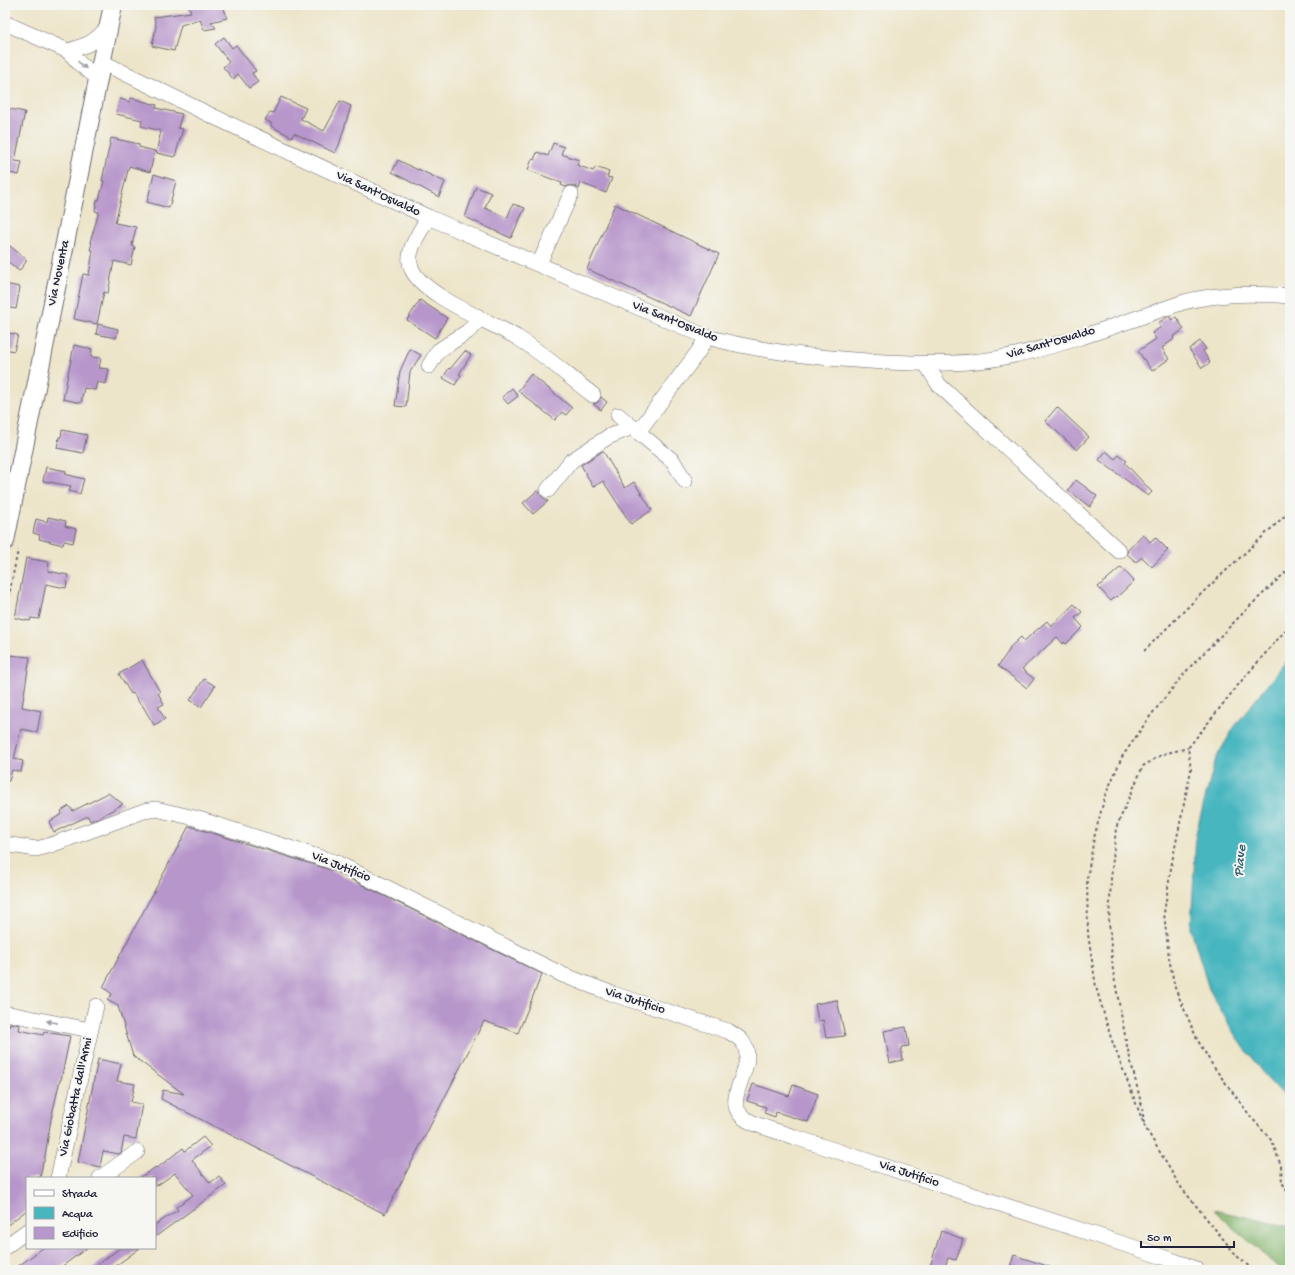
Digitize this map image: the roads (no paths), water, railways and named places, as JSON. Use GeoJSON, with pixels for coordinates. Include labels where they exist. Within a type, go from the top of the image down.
{"type":"FeatureCollection","features":[{"type":"Feature","properties":{"kind":"main road","name":"Via Noventa"},"geometry":{"type":"LineString","coordinates":[[5,541],[97,59],[108,27],[113,5]]}},
{"type":"Feature","properties":{"kind":"street"},"geometry":{"type":"LineString","coordinates":[[5,23],[68,51],[97,59]]}},
{"type":"Feature","properties":{"kind":"street","name":"Via Sant'Osvaldo"},"geometry":{"type":"LineString","coordinates":[[68,51],[80,64],[97,59],[222,121],[428,217],[707,337],[738,345],[820,358],[926,364],[979,361],[1009,357],[1049,347],[1184,302],[1207,296],[1263,294],[1290,296]]}},
{"type":"Feature","properties":{"kind":"street"},"geometry":{"type":"LineString","coordinates":[[539,264],[571,194]]}},
{"type":"Feature","properties":{"kind":"street"},"geometry":{"type":"LineString","coordinates":[[428,217],[409,257],[410,266],[414,275],[439,296],[518,338],[593,395]]}},
{"type":"Feature","properties":{"kind":"street"},"geometry":{"type":"LineString","coordinates":[[429,366],[438,351],[474,326],[477,316]]}},
{"type":"Feature","properties":{"kind":"street"},"geometry":{"type":"LineString","coordinates":[[548,490],[571,461],[608,437],[635,429],[698,352],[707,337]]}},
{"type":"Feature","properties":{"kind":"street"},"geometry":{"type":"LineString","coordinates":[[926,364],[939,385],[1118,551]]}},
{"type":"Feature","properties":{"kind":"street"},"geometry":{"type":"LineString","coordinates":[[618,415],[673,462],[685,481]]}},
{"type":"Feature","properties":{"kind":"street","name":"Via Jutificio"},"geometry":{"type":"LineString","coordinates":[[5,844],[36,849],[144,811],[156,809],[194,818],[337,863],[563,975],[613,994],[728,1032],[740,1039],[744,1044],[748,1055],[747,1065],[737,1090],[735,1101],[738,1112],[746,1119],[1148,1252],[1197,1270]]}},
{"type":"Feature","properties":{"kind":"street"},"geometry":{"type":"LineString","coordinates":[[90,1030],[96,1006]]}},
{"type":"Feature","properties":{"kind":"street","name":"Via Giobatta dall'Armi"},"geometry":{"type":"LineString","coordinates":[[5,1013],[90,1030],[58,1177]]}},
{"type":"Feature","properties":{"kind":"street"},"geometry":{"type":"LineString","coordinates":[[101,1177],[138,1152]]}},
{"type":"Feature","properties":{"kind":"street"},"geometry":{"type":"LineString","coordinates":[[5,1247],[26,1232]]}},
{"type":"Feature","properties":{"kind":"water","name":"Piave"},"geometry":{"type":"Polygon","coordinates":[[[1290,656],[1290,1102],[1262,1072],[1235,1035],[1209,989],[1191,929],[1196,833],[1216,758],[1235,726],[1290,656]]]}}]}
